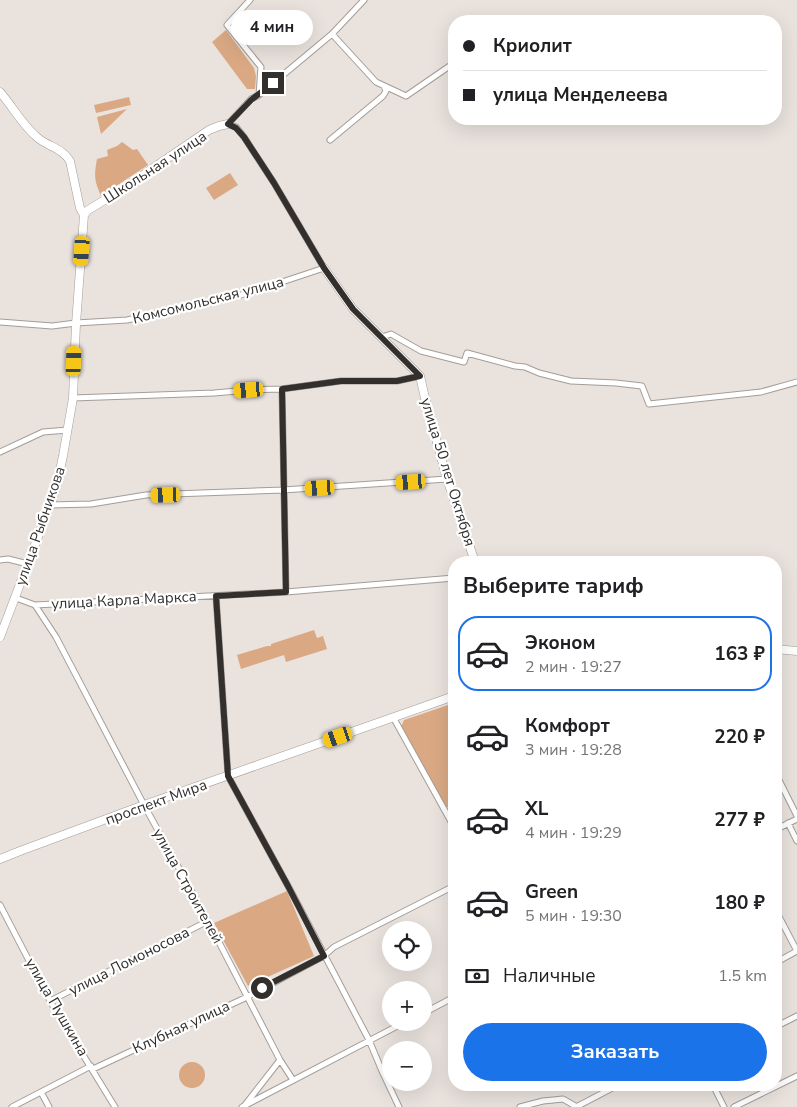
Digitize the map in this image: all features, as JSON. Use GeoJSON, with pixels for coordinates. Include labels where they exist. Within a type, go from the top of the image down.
{"type":"FeatureCollection","features":[{"type":"Feature","properties":{"kind":"street"},"geometry":{"type":"LineString","coordinates":[[250,0],[227,25],[261,67],[259,95]]}},
{"type":"Feature","properties":{"kind":"street"},"geometry":{"type":"LineString","coordinates":[[324,268],[274,183],[244,137],[236,128],[228,124],[251,100],[332,34],[364,0]]}},
{"type":"Feature","properties":{"kind":"street"},"geometry":{"type":"LineString","coordinates":[[332,34],[376,82],[406,96],[448,68]]}},
{"type":"Feature","properties":{"kind":"street"},"geometry":{"type":"LineString","coordinates":[[330,140],[383,96],[386,91],[384,86]]}},
{"type":"Feature","properties":{"kind":"street"},"geometry":{"type":"LineString","coordinates":[[0,92],[28,129],[39,139],[66,154],[70,161],[80,208],[84,215],[76,323]]}},
{"type":"Feature","properties":{"kind":"street","name":"Школьная улица"},"geometry":{"type":"LineString","coordinates":[[84,215],[88,210],[210,130],[228,124]]}},
{"type":"Feature","properties":{"kind":"street","name":"Комсомольская улица"},"geometry":{"type":"LineString","coordinates":[[0,322],[52,326],[127,320],[261,289],[324,268]]}},
{"type":"Feature","properties":{"kind":"street","name":"улица 50 лет Октября"},"geometry":{"type":"LineString","coordinates":[[324,268],[353,309],[420,376],[447,479],[473,556]]}},
{"type":"Feature","properties":{"kind":"street","name":"улица Рыбникова"},"geometry":{"type":"LineString","coordinates":[[0,637],[3,624],[16,598],[56,488],[73,398],[76,323]]}},
{"type":"Feature","properties":{"kind":"street"},"geometry":{"type":"LineString","coordinates":[[382,337],[391,334],[421,351],[464,362],[467,353],[525,367],[539,373],[571,381],[642,386],[649,404],[761,392],[797,382]]}},
{"type":"Feature","properties":{"kind":"street"},"geometry":{"type":"LineString","coordinates":[[73,398],[282,389],[341,381],[397,381],[420,376]]}},
{"type":"Feature","properties":{"kind":"street"},"geometry":{"type":"LineString","coordinates":[[282,389],[286,592]]}},
{"type":"Feature","properties":{"kind":"street"},"geometry":{"type":"LineString","coordinates":[[0,452],[43,432],[68,430]]}},
{"type":"Feature","properties":{"kind":"street"},"geometry":{"type":"LineString","coordinates":[[50,505],[91,504],[146,495],[283,490],[447,479]]}},
{"type":"Feature","properties":{"kind":"street"},"geometry":{"type":"LineString","coordinates":[[0,560],[8,558],[28,564]]}},
{"type":"Feature","properties":{"kind":"street","name":"улица Карла Маркса"},"geometry":{"type":"LineString","coordinates":[[35,605],[286,592],[448,578]]}},
{"type":"Feature","properties":{"kind":"street"},"geometry":{"type":"LineString","coordinates":[[216,596],[228,776],[370,1040],[398,1107]]}},
{"type":"Feature","properties":{"kind":"street"},"geometry":{"type":"LineString","coordinates":[[16,598],[35,605]]}},
{"type":"Feature","properties":{"kind":"street","name":"улица Строителей"},"geometry":{"type":"LineString","coordinates":[[35,605],[56,637],[280,1060],[293,1080]]}},
{"type":"Feature","properties":{"kind":"street"},"geometry":{"type":"LineString","coordinates":[[782,650],[797,651]]}},
{"type":"Feature","properties":{"kind":"street","name":"проспект Мира"},"geometry":{"type":"LineString","coordinates":[[0,859],[144,805],[448,698]]}},
{"type":"Feature","properties":{"kind":"street"},"geometry":{"type":"LineString","coordinates":[[393,717],[448,816]]}},
{"type":"Feature","properties":{"kind":"street"},"geometry":{"type":"LineString","coordinates":[[782,787],[797,818],[782,826]]}},
{"type":"Feature","properties":{"kind":"street"},"geometry":{"type":"LineString","coordinates":[[788,823],[797,841]]}},
{"type":"Feature","properties":{"kind":"street","name":"Клубная улица"},"geometry":{"type":"LineString","coordinates":[[12,1107],[92,1067],[247,997],[324,956],[334,947],[448,889]]}},
{"type":"Feature","properties":{"kind":"street","name":"улица Пушкина"},"geometry":{"type":"LineString","coordinates":[[0,905],[50,1001],[116,1107]]}},
{"type":"Feature","properties":{"kind":"street","name":"улица Ломоносова"},"geometry":{"type":"LineString","coordinates":[[50,1001],[208,921]]}},
{"type":"Feature","properties":{"kind":"street"},"geometry":{"type":"LineString","coordinates":[[782,922],[797,951],[782,959]]}},
{"type":"Feature","properties":{"kind":"street"},"geometry":{"type":"LineString","coordinates":[[432,1009],[448,1000]]}},
{"type":"Feature","properties":{"kind":"street"},"geometry":{"type":"LineString","coordinates":[[782,1024],[797,1016]]}},
{"type":"Feature","properties":{"kind":"street"},"geometry":{"type":"LineString","coordinates":[[243,1106],[388,1031]]}},
{"type":"Feature","properties":{"kind":"street"},"geometry":{"type":"LineString","coordinates":[[243,1106],[280,1060]]}},
{"type":"Feature","properties":{"kind":"street"},"geometry":{"type":"LineString","coordinates":[[782,1083],[797,1076]]}},
{"type":"Feature","properties":{"kind":"street"},"geometry":{"type":"LineString","coordinates":[[520,1107],[543,1101],[563,1099],[576,1107],[607,1091]]}},
{"type":"Feature","properties":{"kind":"street"},"geometry":{"type":"LineString","coordinates":[[716,1091],[724,1107]]}},
{"type":"Feature","properties":{"kind":"street"},"geometry":{"type":"LineString","coordinates":[[734,1107],[767,1091]]}},
{"type":"Feature","properties":{"kind":"street"},"geometry":{"type":"LineString","coordinates":[[41,1092],[49,1107]]}},
{"type":"Feature","properties":{"kind":"shaded area"},"geometry":{"type":"Polygon","coordinates":[[[226,30],[254,68],[256,76],[255,89],[247,89],[212,42],[226,30]]]}},
{"type":"Feature","properties":{"kind":"shaded area"},"geometry":{"type":"Polygon","coordinates":[[[129,97],[131,105],[96,113],[94,105],[129,97]]]}},
{"type":"Feature","properties":{"kind":"shaded area"},"geometry":{"type":"Polygon","coordinates":[[[127,109],[101,134],[97,117],[127,109]]]}},
{"type":"Feature","properties":{"kind":"shaded area"},"geometry":{"type":"Polygon","coordinates":[[[122,142],[133,150],[137,149],[148,165],[101,196],[95,178],[97,159],[108,156],[107,150],[122,142]]]}},
{"type":"Feature","properties":{"kind":"shaded area"},"geometry":{"type":"Polygon","coordinates":[[[230,173],[238,185],[214,200],[206,188],[230,173]]]}},
{"type":"Feature","properties":{"kind":"shaded area"},"geometry":{"type":"Polygon","coordinates":[[[314,630],[317,638],[323,636],[327,649],[286,662],[284,655],[241,669],[237,655],[271,646],[271,644],[314,630]]]}},
{"type":"Feature","properties":{"kind":"shaded area"},"geometry":{"type":"Polygon","coordinates":[[[448,705],[448,807],[446,808],[401,727],[404,720],[448,705]]]}},
{"type":"Feature","properties":{"kind":"shaded area"},"geometry":{"type":"Polygon","coordinates":[[[287,891],[314,956],[248,986],[214,923],[287,891]]]}},
{"type":"Feature","properties":{"kind":"shaded area"},"geometry":{"type":"Polygon","coordinates":[[[192,1062],[201,1066],[205,1075],[201,1084],[192,1088],[183,1084],[179,1075],[183,1066],[192,1062]]]}},
{"type":"Feature","properties":{"kind":"route"},"geometry":{"type":"LineString","coordinates":[[262,988],[324,956],[228,776],[216,596],[286,592],[282,389],[341,381],[397,381],[420,376],[353,309],[324,268],[274,183],[244,137],[236,128],[228,124],[251,100],[273,83]]}}]}
